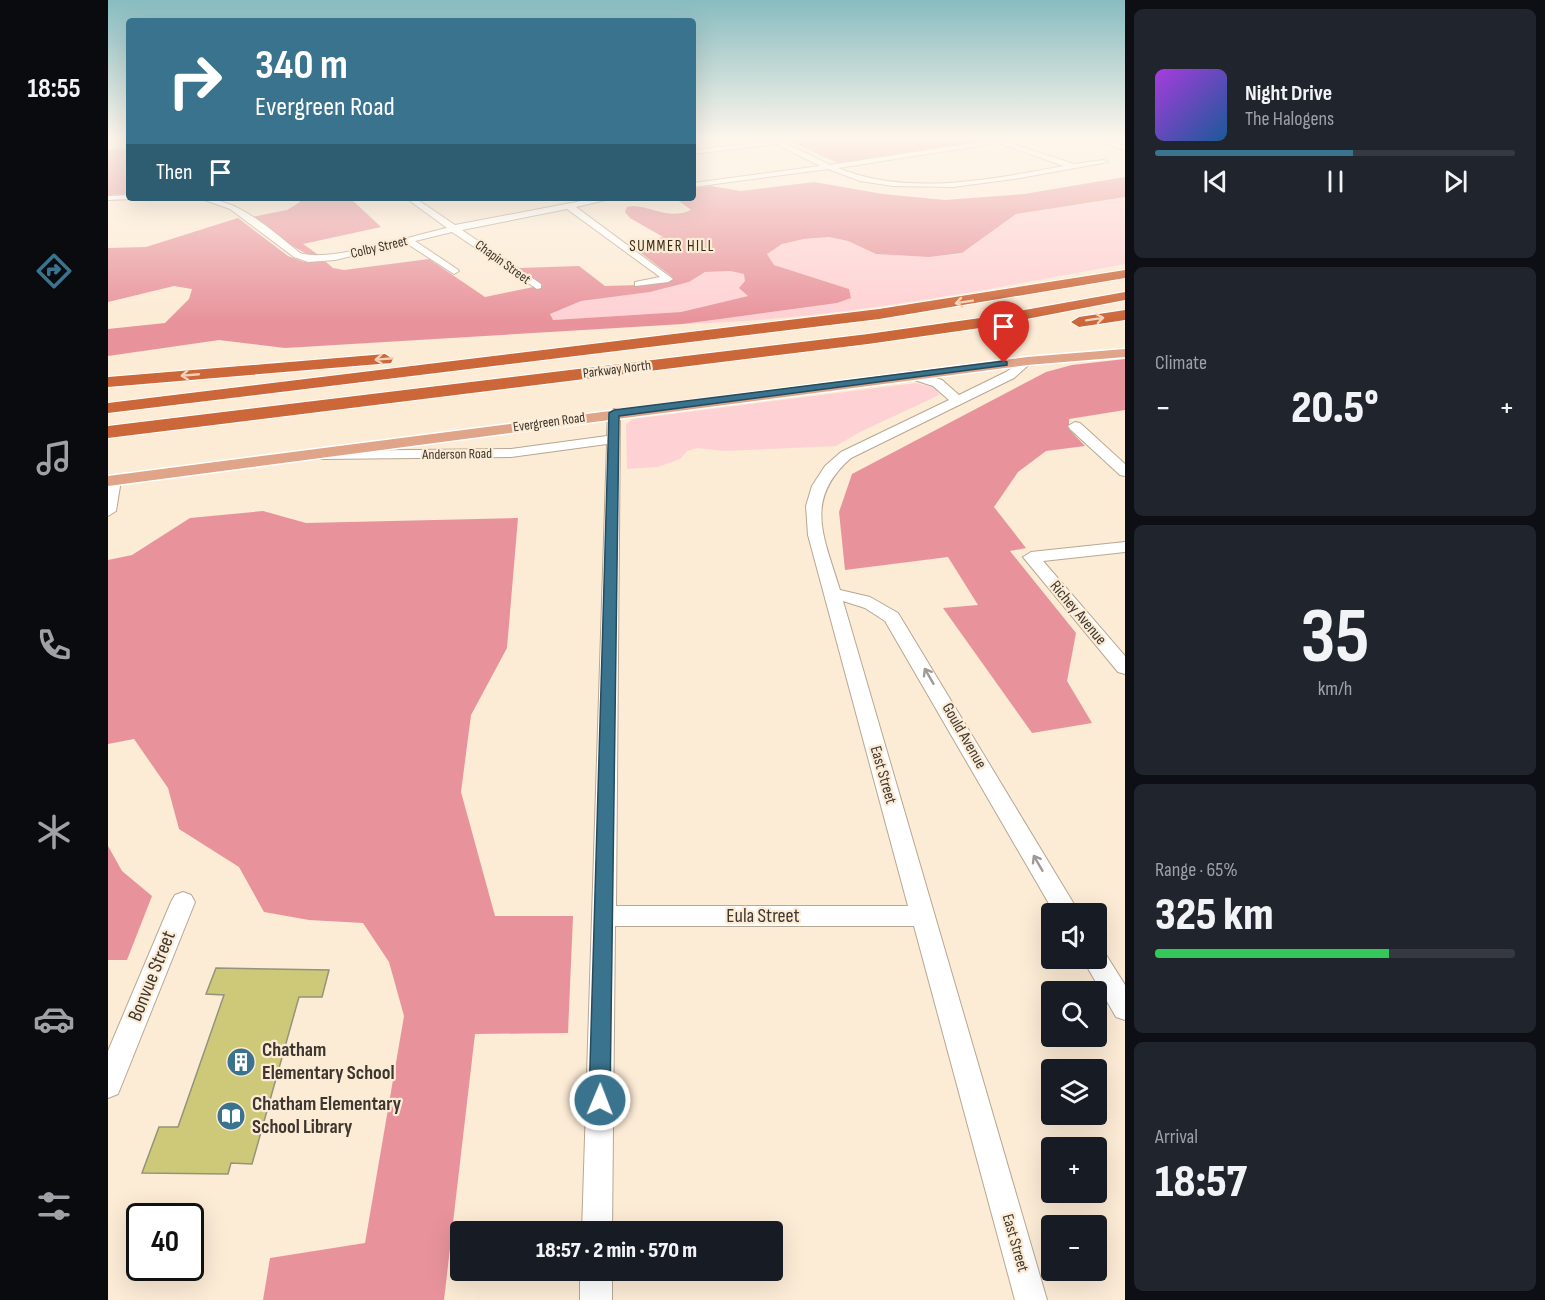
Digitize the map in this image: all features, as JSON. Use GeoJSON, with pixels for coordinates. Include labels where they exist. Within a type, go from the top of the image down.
{"type":"FeatureCollection","features":[{"type":"Feature","properties":{"kind":"highway","name":"Parkway North"},"geometry":{"type":"LineString","coordinates":[[108,408],[783,326],[963,302],[1125,274]]}},
{"type":"Feature","properties":{"kind":"highway"},"geometry":{"type":"LineString","coordinates":[[108,421],[886,327],[1125,285]]}},
{"type":"Feature","properties":{"kind":"highway","name":"Parkway North"},"geometry":{"type":"LineString","coordinates":[[108,432],[926,332],[1125,296]]}},
{"type":"Feature","properties":{"kind":"highway"},"geometry":{"type":"LineString","coordinates":[[1065,324],[1125,315]]}},
{"type":"Feature","properties":{"kind":"highway"},"geometry":{"type":"LineString","coordinates":[[108,382],[783,326]]}},
{"type":"Feature","properties":{"kind":"highway"},"geometry":{"type":"LineString","coordinates":[[725,356],[760,359],[972,339],[1042,328]]}},
{"type":"Feature","properties":{"kind":"main road","name":"East Street"},"geometry":{"type":"LineString","coordinates":[[1027,361],[1048,354],[1125,345]]}},
{"type":"Feature","properties":{"kind":"main road"},"geometry":{"type":"LineString","coordinates":[[1027,361],[1125,352]]}},
{"type":"Feature","properties":{"kind":"main road","name":"Evergreen Road"},"geometry":{"type":"LineString","coordinates":[[111,481],[614,413],[1027,361]]}},
{"type":"Feature","properties":{"kind":"street","name":"Colby Street"},"geometry":{"type":"LineString","coordinates":[[215,201],[227,204],[297,255],[308,259],[323,259],[456,228],[595,201]]}},
{"type":"Feature","properties":{"kind":"street","name":"Chapin Street"},"geometry":{"type":"LineString","coordinates":[[415,201],[537,286]]}},
{"type":"Feature","properties":{"kind":"street"},"geometry":{"type":"LineString","coordinates":[[569,206],[668,279],[639,284]]}},
{"type":"Feature","properties":{"kind":"street"},"geometry":{"type":"LineString","coordinates":[[408,240],[454,271]]}},
{"type":"Feature","properties":{"kind":"street","name":"East Street"},"geometry":{"type":"LineString","coordinates":[[1027,361],[1010,375],[855,448],[837,462],[824,477],[813,506],[814,525],[1031,1300]]}},
{"type":"Feature","properties":{"kind":"street"},"geometry":{"type":"LineString","coordinates":[[912,375],[940,383],[950,390],[956,400]]}},
{"type":"Feature","properties":{"kind":"street"},"geometry":{"type":"LineString","coordinates":[[597,1221],[614,413]]}},
{"type":"Feature","properties":{"kind":"street"},"geometry":{"type":"LineString","coordinates":[[1076,426],[1125,471]]}},
{"type":"Feature","properties":{"kind":"street","name":"Anderson Road"},"geometry":{"type":"LineString","coordinates":[[301,455],[511,453],[613,439]]}},
{"type":"Feature","properties":{"kind":"street"},"geometry":{"type":"LineString","coordinates":[[108,511],[111,481]]}},
{"type":"Feature","properties":{"kind":"street","name":"Richey Avenue"},"geometry":{"type":"LineString","coordinates":[[1125,547],[1031,557],[1125,668]]}},
{"type":"Feature","properties":{"kind":"street","name":"Gould Avenue"},"geometry":{"type":"LineString","coordinates":[[833,594],[866,600],[880,606],[892,617],[1061,903]]}},
{"type":"Feature","properties":{"kind":"street","name":"Bonvue Street"},"geometry":{"type":"LineString","coordinates":[[108,1084],[183,902]]}},
{"type":"Feature","properties":{"kind":"street","name":"Eula Street"},"geometry":{"type":"LineString","coordinates":[[604,916],[923,916]]}},
{"type":"Feature","properties":{"kind":"street"},"geometry":{"type":"LineString","coordinates":[[1101,969],[1125,1008]]}},
{"type":"Feature","properties":{"kind":"street"},"geometry":{"type":"LineString","coordinates":[[596,1281],[596,1300]]}},
{"type":"Feature","properties":{"kind":"shaded area"},"geometry":{"type":"Polygon","coordinates":[[[696,200],[1108,200],[1016,214],[962,253],[929,257],[876,254],[848,241],[829,237],[782,244],[767,254],[774,265],[849,289],[851,298],[837,303],[683,324],[285,348],[219,340],[108,356],[108,329],[165,323],[189,299],[192,289],[174,286],[108,302],[108,248],[146,247],[238,218],[288,256],[304,262],[326,262],[333,268],[344,270],[429,259],[485,297],[543,285],[518,268],[579,266],[605,286],[639,285],[668,279],[671,276],[633,247],[637,246],[638,242],[663,237],[630,218],[625,212],[627,207],[640,207],[676,214],[691,210],[679,201],[696,200]],[[730,271],[705,272],[689,282],[650,292],[581,301],[550,314],[553,320],[681,312],[748,296],[739,288],[745,281],[744,274],[730,271]]]}},
{"type":"Feature","properties":{"kind":"shaded area"},"geometry":{"type":"Polygon","coordinates":[[[1108,200],[1125,200],[1125,264],[905,303],[794,317],[683,324],[837,303],[851,298],[849,289],[774,265],[767,254],[782,244],[829,237],[848,241],[876,254],[929,257],[961,254],[1016,214],[1108,200]]]}},
{"type":"Feature","properties":{"kind":"shaded area"},"geometry":{"type":"Polygon","coordinates":[[[353,201],[381,227],[303,244],[320,256],[307,254],[294,247],[252,217],[287,210],[300,202],[353,201]]]}},
{"type":"Feature","properties":{"kind":"shaded area"},"geometry":{"type":"Polygon","coordinates":[[[730,271],[745,274],[748,296],[681,312],[552,320],[550,314],[581,301],[650,292],[689,282],[705,272],[730,271]]]}},
{"type":"Feature","properties":{"kind":"shaded area"},"geometry":{"type":"Polygon","coordinates":[[[1125,359],[1125,410],[1069,419],[1069,429],[1085,446],[1046,451],[1018,472],[994,507],[1026,548],[1010,551],[1076,633],[1067,681],[1092,723],[1032,733],[943,608],[978,605],[948,557],[845,570],[839,512],[852,474],[1046,372],[1072,365],[1125,359]]]}},
{"type":"Feature","properties":{"kind":"shaded area"},"geometry":{"type":"Polygon","coordinates":[[[916,383],[936,388],[939,395],[860,432],[836,446],[724,451],[697,448],[687,451],[680,459],[658,467],[627,469],[626,424],[633,419],[916,383]]]}},
{"type":"Feature","properties":{"kind":"shaded area"},"geometry":{"type":"Polygon","coordinates":[[[263,511],[306,523],[518,518],[507,648],[471,715],[461,792],[495,916],[573,916],[568,1033],[475,1034],[453,1221],[450,1221],[450,1249],[444,1300],[263,1300],[270,1258],[365,1243],[404,1016],[389,962],[363,923],[309,920],[264,912],[239,867],[179,829],[168,788],[134,739],[108,744],[108,560],[132,555],[190,518],[263,511]]]}},
{"type":"Feature","properties":{"kind":"shaded area"},"geometry":{"type":"Polygon","coordinates":[[[108,846],[122,871],[152,896],[127,960],[108,960],[108,846]]]}},
{"type":"Feature","properties":{"kind":"building","name":"Chatham Elementary School"},"geometry":{"type":"Polygon","coordinates":[[[216,968],[329,970],[322,997],[299,997],[252,1164],[231,1163],[228,1174],[142,1173],[159,1127],[178,1127],[224,995],[206,994],[216,968]]]}},
{"type":"Feature","properties":{"kind":"place","name":"Chatham Elementary School"},"geometry":{"type":"Point","coordinates":[241,1062]}},
{"type":"Feature","properties":{"kind":"place","name":"Chatham Elementary School Library"},"geometry":{"type":"Point","coordinates":[231,1116]}},
{"type":"Feature","properties":{"kind":"district","name":"SUMMER HILL"},"geometry":{"type":"Point","coordinates":[672,246]}},
{"type":"Feature","properties":{"kind":"route"},"geometry":{"type":"LineString","coordinates":[[600,1100],[614,413],[1004,363]]}}]}
